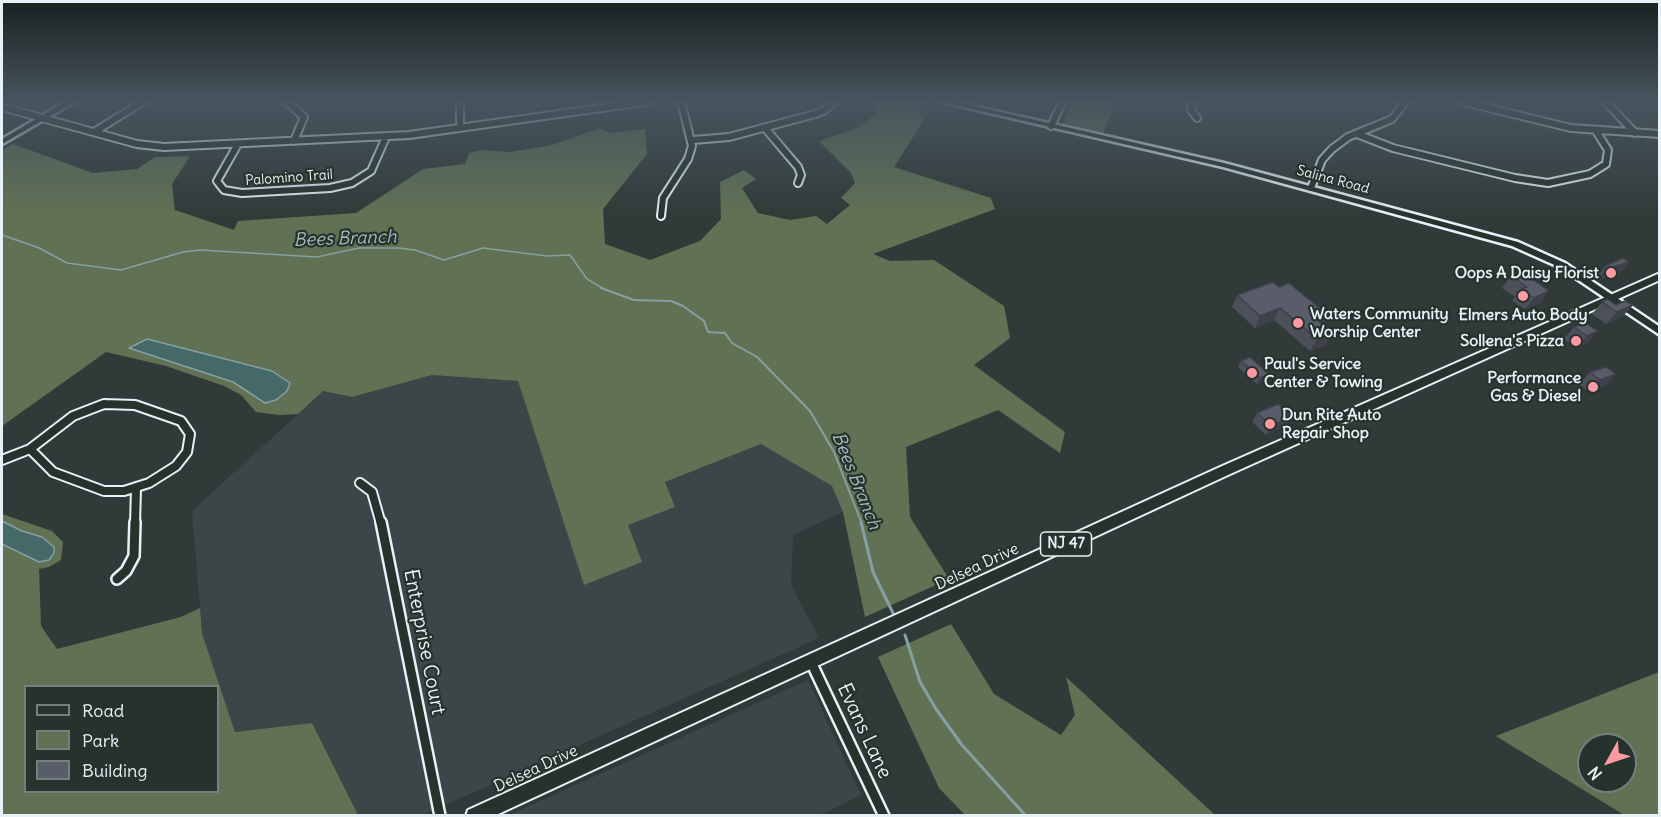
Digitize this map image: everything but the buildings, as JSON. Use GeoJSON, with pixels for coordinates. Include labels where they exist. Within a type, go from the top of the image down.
{"type":"FeatureCollection","features":[{"type":"Feature","properties":{"kind":"main road","name":"Delsea Drive"},"geometry":{"type":"LineString","coordinates":[[474,816],[1224,471],[1659,276]]}},
{"type":"Feature","properties":{"kind":"street"},"geometry":{"type":"LineString","coordinates":[[124,139],[157,147],[337,139]]}},
{"type":"Feature","properties":{"kind":"street","name":"Palomino Trail"},"geometry":{"type":"LineString","coordinates":[[238,144],[217,181],[224,190],[242,193],[330,188],[351,183],[371,171],[385,139]]}},
{"type":"Feature","properties":{"kind":"street"},"geometry":{"type":"LineString","coordinates":[[661,216],[660,207],[663,198],[688,159],[693,140],[703,139]]}},
{"type":"Feature","properties":{"kind":"street"},"geometry":{"type":"LineString","coordinates":[[774,139],[798,167],[801,175],[798,183]]}},
{"type":"Feature","properties":{"kind":"street","name":"Salina Road"},"geometry":{"type":"LineString","coordinates":[[1106,139],[1311,188],[1529,249],[1562,265],[1659,332]]}},
{"type":"Feature","properties":{"kind":"street"},"geometry":{"type":"LineString","coordinates":[[1311,188],[1326,155],[1338,143],[1346,139]]}},
{"type":"Feature","properties":{"kind":"street"},"geometry":{"type":"LineString","coordinates":[[1370,139],[1393,148],[1515,178],[1548,183],[1590,174],[1606,164],[1608,150],[1601,139]]}},
{"type":"Feature","properties":{"kind":"street"},"geometry":{"type":"LineString","coordinates":[[2,460],[30,449],[73,416],[104,404],[129,403],[185,424],[191,441],[182,459],[160,478],[136,488],[113,492],[95,488],[53,472],[30,449]]}},
{"type":"Feature","properties":{"kind":"street","name":"Enterprise Court"},"geometry":{"type":"LineString","coordinates":[[360,483],[372,492],[377,504],[440,816]]}},
{"type":"Feature","properties":{"kind":"street"},"geometry":{"type":"LineString","coordinates":[[117,579],[126,571],[134,556],[136,488]]}},
{"type":"Feature","properties":{"kind":"street","name":"Evans Lane"},"geometry":{"type":"LineString","coordinates":[[811,662],[884,816]]}},
{"type":"Feature","properties":{"kind":"shaded area"},"geometry":{"type":"Polygon","coordinates":[[[432,375],[518,381],[584,585],[628,525],[675,507],[664,482],[761,444],[832,486],[843,512],[793,535],[791,585],[819,638],[423,815],[358,816],[312,723],[235,732],[202,633],[192,511],[323,391],[352,397],[432,375]]]}},
{"type":"Feature","properties":{"kind":"shaded area"},"geometry":{"type":"Polygon","coordinates":[[[808,680],[861,795],[820,815],[509,815],[808,680]]]}},
{"type":"Feature","properties":{"kind":"green space"},"geometry":{"type":"Polygon","coordinates":[[[569,139],[646,139],[647,154],[603,209],[605,244],[650,260],[700,241],[721,219],[720,182],[744,170],[756,179],[742,188],[758,213],[790,220],[816,216],[827,224],[850,205],[841,198],[855,183],[851,173],[819,141],[912,139],[894,167],[991,198],[995,209],[873,254],[890,261],[934,260],[1004,306],[1010,338],[974,365],[1065,432],[1060,453],[998,410],[906,447],[910,517],[949,579],[865,617],[843,512],[832,486],[761,444],[665,482],[675,507],[628,525],[642,562],[584,585],[518,381],[432,375],[352,397],[323,391],[298,414],[279,415],[256,412],[241,395],[224,386],[166,366],[106,352],[2,426],[2,150],[13,144],[93,173],[137,169],[155,157],[190,156],[172,184],[175,210],[234,230],[238,221],[356,213],[423,169],[465,164],[469,153],[481,150],[510,152],[552,145],[569,139]]]}},
{"type":"Feature","properties":{"kind":"green space"},"geometry":{"type":"Polygon","coordinates":[[[2,514],[52,531],[63,542],[61,560],[49,567],[39,569],[41,626],[57,649],[181,617],[200,608],[202,633],[235,732],[312,723],[358,815],[2,816],[2,514]]]}},
{"type":"Feature","properties":{"kind":"green space"},"geometry":{"type":"Polygon","coordinates":[[[951,624],[994,694],[1061,735],[1075,715],[1066,677],[1215,815],[965,815],[939,788],[878,657],[951,624]]]}},
{"type":"Feature","properties":{"kind":"green space"},"geometry":{"type":"Polygon","coordinates":[[[1659,672],[1659,815],[1624,815],[1588,793],[1637,793],[1637,733],[1577,733],[1577,786],[1496,736],[1659,672]]]}},
{"type":"Feature","properties":{"kind":"water"},"geometry":{"type":"Polygon","coordinates":[[[147,339],[272,371],[290,383],[287,391],[276,400],[265,403],[233,382],[129,348],[147,339]]]}},
{"type":"Feature","properties":{"kind":"water"},"geometry":{"type":"Polygon","coordinates":[[[2,521],[22,531],[42,537],[54,547],[54,553],[49,560],[39,562],[2,544],[2,521]]]}},
{"type":"Feature","properties":{"kind":"waterway","name":"Bees Branch"},"geometry":{"type":"LineString","coordinates":[[2,235],[39,248],[67,263],[121,270],[183,252],[200,250],[317,257],[359,248],[399,248],[415,250],[444,260],[483,248],[547,256],[570,255],[587,279],[604,289]]}},
{"type":"Feature","properties":{"kind":"waterway","name":"Bees Branch"},"geometry":{"type":"LineString","coordinates":[[601,288],[634,300],[671,301],[683,306],[704,321],[708,332],[725,333],[732,343],[757,357],[810,411],[834,452],[862,524]]}},
{"type":"Feature","properties":{"kind":"waterway","name":"Bees Branch"},"geometry":{"type":"LineString","coordinates":[[861,522],[873,572],[893,613]]}},
{"type":"Feature","properties":{"kind":"waterway","name":"Bees Branch"},"geometry":{"type":"LineString","coordinates":[[905,635],[920,682],[936,709],[962,745],[1026,816]]}},
{"type":"Feature","properties":{"kind":"place","name":"Oops A Daisy Florist"},"geometry":{"type":"Point","coordinates":[1611,273]}},
{"type":"Feature","properties":{"kind":"place","name":"Elmers Auto Body"},"geometry":{"type":"Point","coordinates":[1523,296]}},
{"type":"Feature","properties":{"kind":"place","name":"Waters Community Worship Center"},"geometry":{"type":"Point","coordinates":[1298,323]}},
{"type":"Feature","properties":{"kind":"place","name":"Sollena's Pizza"},"geometry":{"type":"Point","coordinates":[1576,341]}},
{"type":"Feature","properties":{"kind":"place","name":"Paul's Service Center & Towing"},"geometry":{"type":"Point","coordinates":[1252,373]}},
{"type":"Feature","properties":{"kind":"place","name":"Performance Gas & Diesel"},"geometry":{"type":"Point","coordinates":[1593,387]}},
{"type":"Feature","properties":{"kind":"place","name":"Dun Rite Auto Repair Shop"},"geometry":{"type":"Point","coordinates":[1270,424]}}]}
